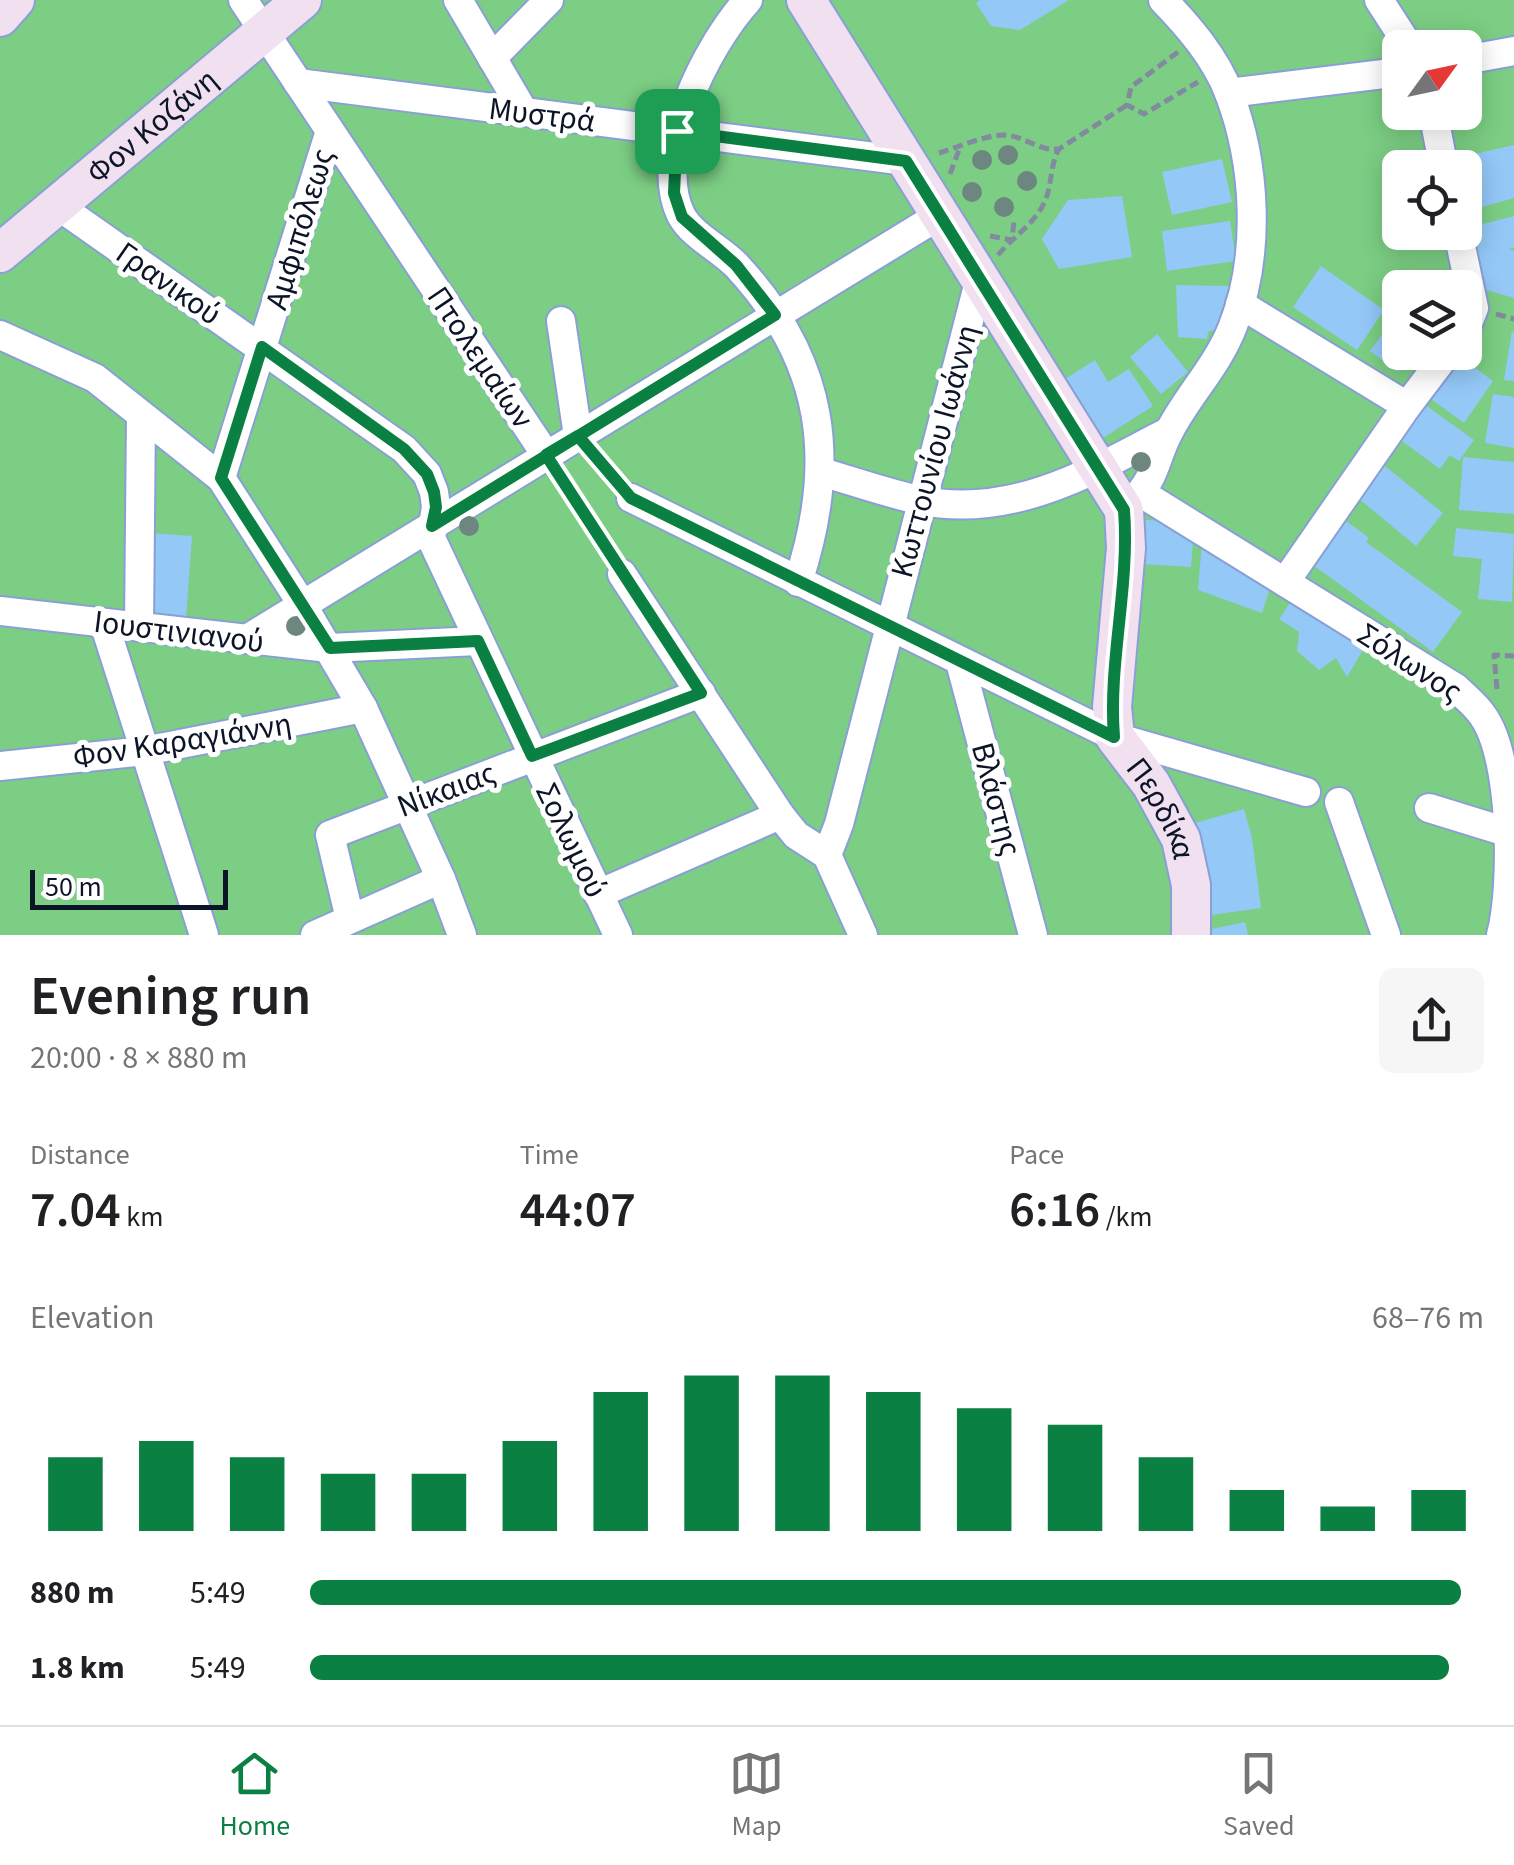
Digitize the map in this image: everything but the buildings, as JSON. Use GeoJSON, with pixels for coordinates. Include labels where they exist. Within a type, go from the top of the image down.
{"type":"FeatureCollection","features":[{"type":"Feature","properties":{"kind":"street"},"geometry":{"type":"LineString","coordinates":[[0,17],[15,0]]}},
{"type":"Feature","properties":{"kind":"street","name":"Φον Κοζάνη"},"geometry":{"type":"LineString","coordinates":[[0,253],[57,205],[253,16],[302,0]]}},
{"type":"Feature","properties":{"kind":"street"},"geometry":{"type":"LineString","coordinates":[[458,0],[524,112]]}},
{"type":"Feature","properties":{"kind":"street"},"geometry":{"type":"LineString","coordinates":[[492,58],[549,0]]}},
{"type":"Feature","properties":{"kind":"street"},"geometry":{"type":"LineString","coordinates":[[748,0],[699,74],[677,131],[674,193],[682,217],[736,265],[775,315],[792,342],[812,396],[821,472],[814,536],[798,582]]}},
{"type":"Feature","properties":{"kind":"street"},"geometry":{"type":"LineString","coordinates":[[806,0],[1099,470],[1133,502],[1160,462],[1169,431],[1210,370],[1240,304],[1250,244],[1252,209],[1246,164],[1223,82],[1197,38],[1163,0]]}},
{"type":"Feature","properties":{"kind":"street"},"geometry":{"type":"LineString","coordinates":[[1380,0],[1399,30]]}},
{"type":"Feature","properties":{"kind":"street","name":"Πτολεμαίων"},"geometry":{"type":"LineString","coordinates":[[253,16],[546,455]]}},
{"type":"Feature","properties":{"kind":"street"},"geometry":{"type":"LineString","coordinates":[[1482,57],[1514,50]]}},
{"type":"Feature","properties":{"kind":"street"},"geometry":{"type":"LineString","coordinates":[[1223,82],[1382,73]]}},
{"type":"Feature","properties":{"kind":"street","name":"Μυστρά"},"geometry":{"type":"LineString","coordinates":[[298,83],[906,161]]}},
{"type":"Feature","properties":{"kind":"street","name":"Αμφιπόλεως"},"geometry":{"type":"LineString","coordinates":[[221,478],[330,130]]}},
{"type":"Feature","properties":{"kind":"street","name":"Γρανικού"},"geometry":{"type":"LineString","coordinates":[[57,205],[404,449],[427,474],[434,492],[432,526]]}},
{"type":"Feature","properties":{"kind":"street"},"geometry":{"type":"LineString","coordinates":[[248,639],[940,214]]}},
{"type":"Feature","properties":{"kind":"street","name":"Κωττουνίου Ιωάννη"},"geometry":{"type":"LineString","coordinates":[[827,856],[839,824],[980,278]]}},
{"type":"Feature","properties":{"kind":"street"},"geometry":{"type":"LineString","coordinates":[[1240,304],[1407,406]]}},
{"type":"Feature","properties":{"kind":"street"},"geometry":{"type":"LineString","coordinates":[[562,321],[578,436]]}},
{"type":"Feature","properties":{"kind":"street"},"geometry":{"type":"LineString","coordinates":[[0,335],[95,378],[221,478],[330,648],[363,708],[441,879],[462,935]]}},
{"type":"Feature","properties":{"kind":"street"},"geometry":{"type":"LineString","coordinates":[[1285,582],[1434,370]]}},
{"type":"Feature","properties":{"kind":"street"},"geometry":{"type":"LineString","coordinates":[[140,627],[141,415]]}},
{"type":"Feature","properties":{"kind":"street"},"geometry":{"type":"LineString","coordinates":[[821,472],[921,501],[1007,500],[1063,485],[1099,470],[1169,431]]}},
{"type":"Feature","properties":{"kind":"street"},"geometry":{"type":"LineString","coordinates":[[631,498],[1114,737],[1306,792]]}},
{"type":"Feature","properties":{"kind":"street","name":"Σόλωνος"},"geometry":{"type":"LineString","coordinates":[[1133,502],[1285,582],[1456,688],[1484,717],[1502,768],[1510,834],[1512,885],[1507,924]]}},
{"type":"Feature","properties":{"kind":"street","name":"Περδίκα"},"geometry":{"type":"LineString","coordinates":[[1133,502],[1112,707],[1114,737],[1152,784],[1181,839],[1191,885],[1190,935]]}},
{"type":"Feature","properties":{"kind":"street","name":"Σολωμού"},"geometry":{"type":"LineString","coordinates":[[432,526],[431,538],[618,935]]}},
{"type":"Feature","properties":{"kind":"street"},"geometry":{"type":"LineString","coordinates":[[622,574],[780,815],[796,835],[827,856],[863,935]]}},
{"type":"Feature","properties":{"kind":"street","name":"Ιουστινιανού"},"geometry":{"type":"LineString","coordinates":[[0,611],[330,648],[478,641]]}},
{"type":"Feature","properties":{"kind":"street"},"geometry":{"type":"LineString","coordinates":[[104,622],[204,935]]}},
{"type":"Feature","properties":{"kind":"street","name":"Βλάστης"},"geometry":{"type":"LineString","coordinates":[[960,662],[1033,935]]}},
{"type":"Feature","properties":{"kind":"street","name":"Νίκαιας"},"geometry":{"type":"LineString","coordinates":[[350,920],[330,835],[701,693]]}},
{"type":"Feature","properties":{"kind":"street","name":"Φον Καραγιάννη"},"geometry":{"type":"LineString","coordinates":[[0,766],[146,751],[363,708]]}},
{"type":"Feature","properties":{"kind":"street"},"geometry":{"type":"LineString","coordinates":[[1339,802],[1386,935]]}},
{"type":"Feature","properties":{"kind":"street"},"geometry":{"type":"LineString","coordinates":[[1429,808],[1510,834]]}},
{"type":"Feature","properties":{"kind":"street"},"geometry":{"type":"LineString","coordinates":[[598,894],[780,815]]}},
{"type":"Feature","properties":{"kind":"street"},"geometry":{"type":"LineString","coordinates":[[315,935],[441,879]]}},
{"type":"Feature","properties":{"kind":"path"},"geometry":{"type":"LineString","coordinates":[[906,161],[1005,135],[1048,151],[1059,149],[1127,104],[1131,88],[1197,38]]}},
{"type":"Feature","properties":{"kind":"path"},"geometry":{"type":"LineString","coordinates":[[1127,104],[1144,114],[1185,94],[1223,82]]}},
{"type":"Feature","properties":{"kind":"path"},"geometry":{"type":"LineString","coordinates":[[980,278],[1043,206],[1053,173],[1052,160],[1059,149]]}},
{"type":"Feature","properties":{"kind":"path"},"geometry":{"type":"LineString","coordinates":[[578,436],[631,498]]}},
{"type":"Feature","properties":{"kind":"path","name":"Πτολεμαίων"},"geometry":{"type":"LineString","coordinates":[[546,455],[622,574]]}},
{"type":"Feature","properties":{"kind":"path"},"geometry":{"type":"LineString","coordinates":[[1484,717],[1499,712],[1494,655],[1514,656]]}},
{"type":"Feature","properties":{"kind":"green space"},"geometry":{"type":"Polygon","coordinates":[[[0,0],[1514,0],[1514,935],[0,935],[0,0]]]}},
{"type":"Feature","properties":{"kind":"route"},"geometry":{"type":"LineString","coordinates":[[677,131],[674,193],[682,217],[736,265],[775,315],[432,526],[434,492],[427,474],[404,449],[262,347],[221,478],[330,648],[478,641],[532,756],[701,693],[622,574],[546,455],[578,436],[631,498],[1114,737],[1112,707],[1126,548],[1124,510],[906,161],[677,131]]}}]}
